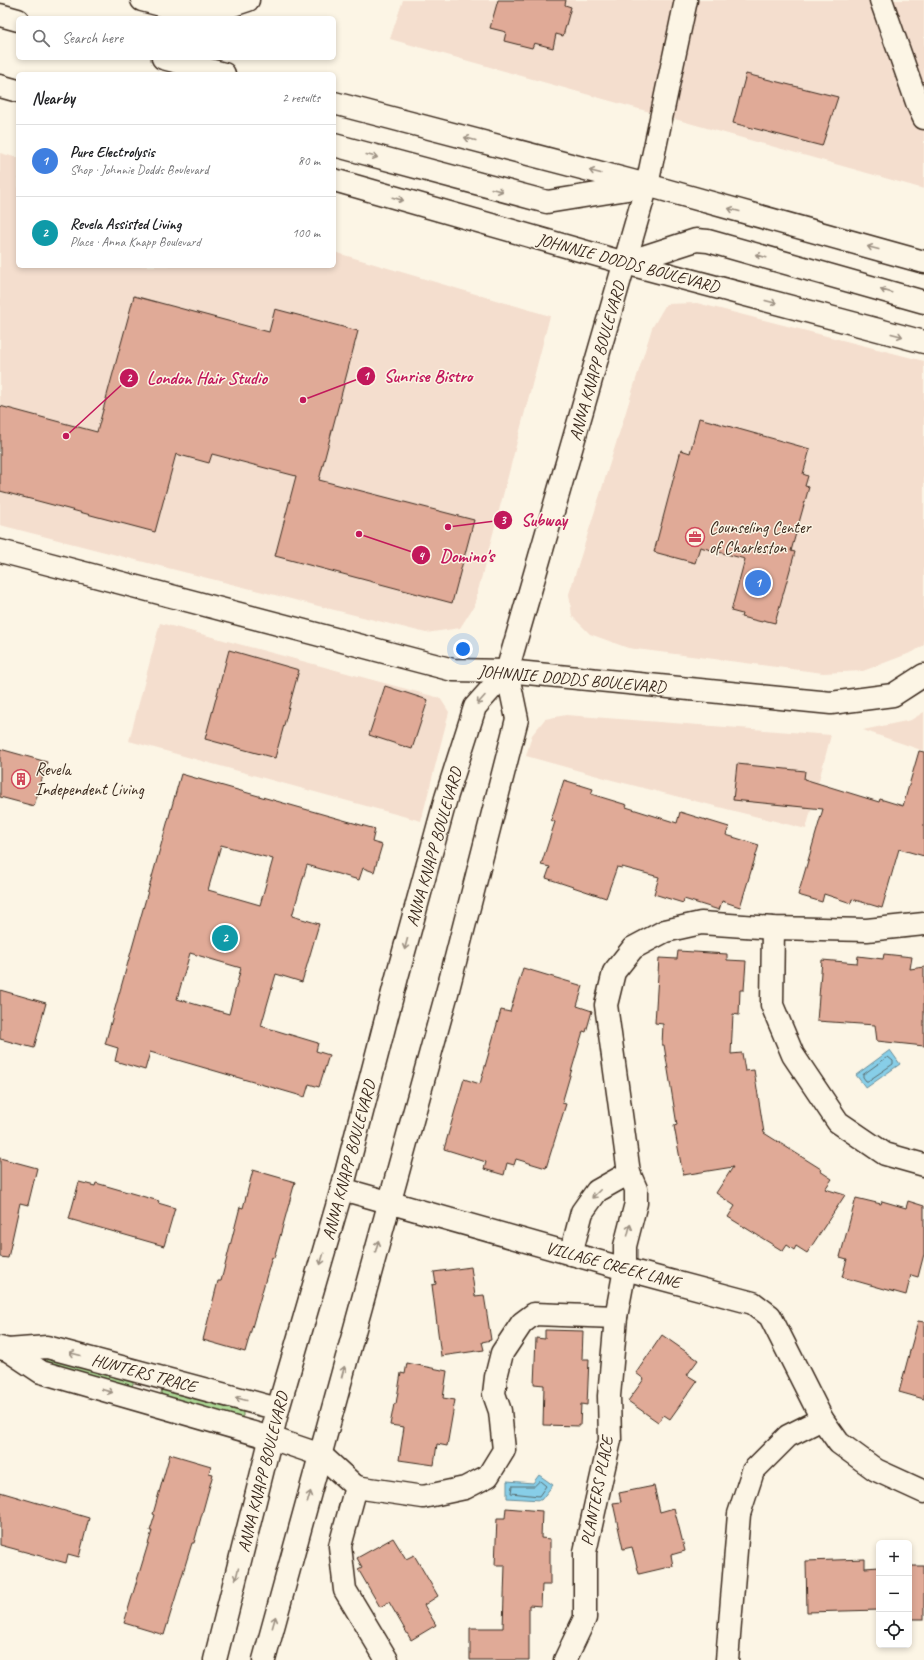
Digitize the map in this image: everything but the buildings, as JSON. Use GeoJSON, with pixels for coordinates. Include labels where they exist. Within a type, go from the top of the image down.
{"type":"FeatureCollection","features":[{"type":"Feature","properties":{"kind":"main road"},"geometry":{"type":"LineString","coordinates":[[142,0],[165,6],[227,7],[248,0]]}},
{"type":"Feature","properties":{"kind":"main road","name":"ANNA KNAPP BOULEVARD"},"geometry":{"type":"LineString","coordinates":[[215,1660],[278,1409],[342,1189],[399,969],[446,798],[475,707],[507,671],[626,263],[647,185],[686,0]]}},
{"type":"Feature","properties":{"kind":"main road"},"geometry":{"type":"LineString","coordinates":[[881,0],[924,118]]}},
{"type":"Feature","properties":{"kind":"main road"},"geometry":{"type":"LineString","coordinates":[[0,15],[16,19]]}},
{"type":"Feature","properties":{"kind":"main road"},"geometry":{"type":"LineString","coordinates":[[171,60],[216,72]]}},
{"type":"Feature","properties":{"kind":"main road"},"geometry":{"type":"LineString","coordinates":[[0,75],[16,77]]}},
{"type":"Feature","properties":{"kind":"main road"},"geometry":{"type":"LineString","coordinates":[[0,86],[16,90]]}},
{"type":"Feature","properties":{"kind":"main road"},"geometry":{"type":"LineString","coordinates":[[336,104],[647,185],[924,262]]}},
{"type":"Feature","properties":{"kind":"main road"},"geometry":{"type":"LineString","coordinates":[[336,146],[547,202],[647,185]]}},
{"type":"Feature","properties":{"kind":"main road","name":"JOHNNIE DODDS BOULEVARD"},"geometry":{"type":"LineString","coordinates":[[336,181],[626,263],[924,342]]}},
{"type":"Feature","properties":{"kind":"main road"},"geometry":{"type":"LineString","coordinates":[[626,263],[696,240],[708,241],[924,302]]}},
{"type":"Feature","properties":{"kind":"main road","name":"JOHNNIE DODDS BOULEVARD"},"geometry":{"type":"LineString","coordinates":[[0,551],[453,670],[507,671],[832,703],[893,695],[924,675]]}},
{"type":"Feature","properties":{"kind":"main road","name":"ANNA KNAPP BOULEVARD"},"geometry":{"type":"LineString","coordinates":[[264,1660],[447,993],[517,719],[507,671]]}},
{"type":"Feature","properties":{"kind":"main road","name":"PLANTERS PLACE"},"geometry":{"type":"LineString","coordinates":[[565,1660],[585,1618],[585,1552],[610,1440],[609,1396],[616,1317],[625,1269],[625,1246],[636,1203],[636,1188],[629,1174],[606,1005],[614,972],[633,948],[665,931],[700,923],[773,928],[867,930],[924,924]]}},
{"type":"Feature","properties":{"kind":"main road"},"geometry":{"type":"LineString","coordinates":[[773,928],[772,1005],[793,1055],[838,1122],[886,1154],[924,1165]]}},
{"type":"Feature","properties":{"kind":"main road"},"geometry":{"type":"LineString","coordinates":[[571,1254],[582,1212],[598,1191],[629,1174]]}},
{"type":"Feature","properties":{"kind":"main road","name":"VILLAGE CREEK LANE"},"geometry":{"type":"LineString","coordinates":[[342,1189],[625,1269],[753,1303],[770,1316],[822,1419],[839,1443],[876,1470],[924,1492]]}},
{"type":"Feature","properties":{"kind":"main road"},"geometry":{"type":"LineString","coordinates":[[321,1455],[356,1487],[423,1497],[466,1488],[488,1476],[504,1450],[500,1411],[494,1394],[496,1377],[502,1353],[522,1323],[534,1314],[616,1317]]}},
{"type":"Feature","properties":{"kind":"main road","name":"HUNTERS TRACE"},"geometry":{"type":"LineString","coordinates":[[4,1349],[47,1347],[278,1409]]}},
{"type":"Feature","properties":{"kind":"main road","name":"HUNTERS TRACE"},"geometry":{"type":"LineString","coordinates":[[4,1349],[41,1372],[271,1438],[321,1455]]}},
{"type":"Feature","properties":{"kind":"main road"},"geometry":{"type":"LineString","coordinates":[[727,1660],[738,1514],[754,1471],[788,1436],[822,1419]]}},
{"type":"Feature","properties":{"kind":"main road"},"geometry":{"type":"LineString","coordinates":[[356,1487],[340,1546],[345,1590],[387,1660]]}},
{"type":"Feature","properties":{"kind":"shaded area"},"geometry":{"type":"Polygon","coordinates":[[[403,0],[924,0],[924,189],[390,39],[403,0]]]}},
{"type":"Feature","properties":{"kind":"shaded area"},"geometry":{"type":"Polygon","coordinates":[[[0,153],[16,157],[16,268],[336,268],[336,253],[550,316],[474,606],[460,628],[426,633],[0,525],[0,153]]]}},
{"type":"Feature","properties":{"kind":"shaded area"},"geometry":{"type":"Polygon","coordinates":[[[697,303],[924,361],[924,645],[913,652],[863,671],[823,673],[628,648],[590,634],[572,616],[569,594],[652,328],[666,304],[697,303]]]}},
{"type":"Feature","properties":{"kind":"shaded area"},"geometry":{"type":"Polygon","coordinates":[[[160,623],[440,698],[449,712],[421,821],[129,741],[160,623]]]}},
{"type":"Feature","properties":{"kind":"shaded area"},"geometry":{"type":"Polygon","coordinates":[[[924,712],[924,751],[863,730],[911,720],[924,712]]]}},
{"type":"Feature","properties":{"kind":"shaded area"},"geometry":{"type":"Polygon","coordinates":[[[566,715],[831,735],[806,829],[612,780],[526,756],[532,735],[545,719],[566,715]]]}},
{"type":"Feature","properties":{"kind":"green space"},"geometry":{"type":"Polygon","coordinates":[[[47,1357],[134,1381],[132,1386],[128,1388],[45,1362],[47,1357]]]}},
{"type":"Feature","properties":{"kind":"green space"},"geometry":{"type":"Polygon","coordinates":[[[166,1386],[241,1407],[243,1416],[238,1419],[164,1397],[161,1393],[162,1389],[166,1386]]]}},
{"type":"Feature","properties":{"kind":"water"},"geometry":{"type":"Polygon","coordinates":[[[890,1050],[900,1064],[866,1088],[856,1075],[890,1050]]]}},
{"type":"Feature","properties":{"kind":"water"},"geometry":{"type":"Polygon","coordinates":[[[539,1475],[553,1485],[541,1500],[507,1498],[507,1481],[533,1483],[539,1475]]]}},
{"type":"Feature","properties":{"kind":"place","name":"Sunrise Bistro"},"geometry":{"type":"Point","coordinates":[303,400]}},
{"type":"Feature","properties":{"kind":"place","name":"London Hair Studio"},"geometry":{"type":"Point","coordinates":[66,436]}},
{"type":"Feature","properties":{"kind":"place","name":"Subway"},"geometry":{"type":"Point","coordinates":[448,527]}},
{"type":"Feature","properties":{"kind":"place","name":"Domino's"},"geometry":{"type":"Point","coordinates":[359,534]}},
{"type":"Feature","properties":{"kind":"place","name":"Counseling Center of Charleston"},"geometry":{"type":"Point","coordinates":[695,537]}},
{"type":"Feature","properties":{"kind":"place","name":"Pure Electrolysis"},"geometry":{"type":"Point","coordinates":[758,583]}},
{"type":"Feature","properties":{"kind":"place","name":"Revela Independent Living"},"geometry":{"type":"Point","coordinates":[21,779]}},
{"type":"Feature","properties":{"kind":"place","name":"Revela Assisted Living"},"geometry":{"type":"Point","coordinates":[225,938]}}]}
